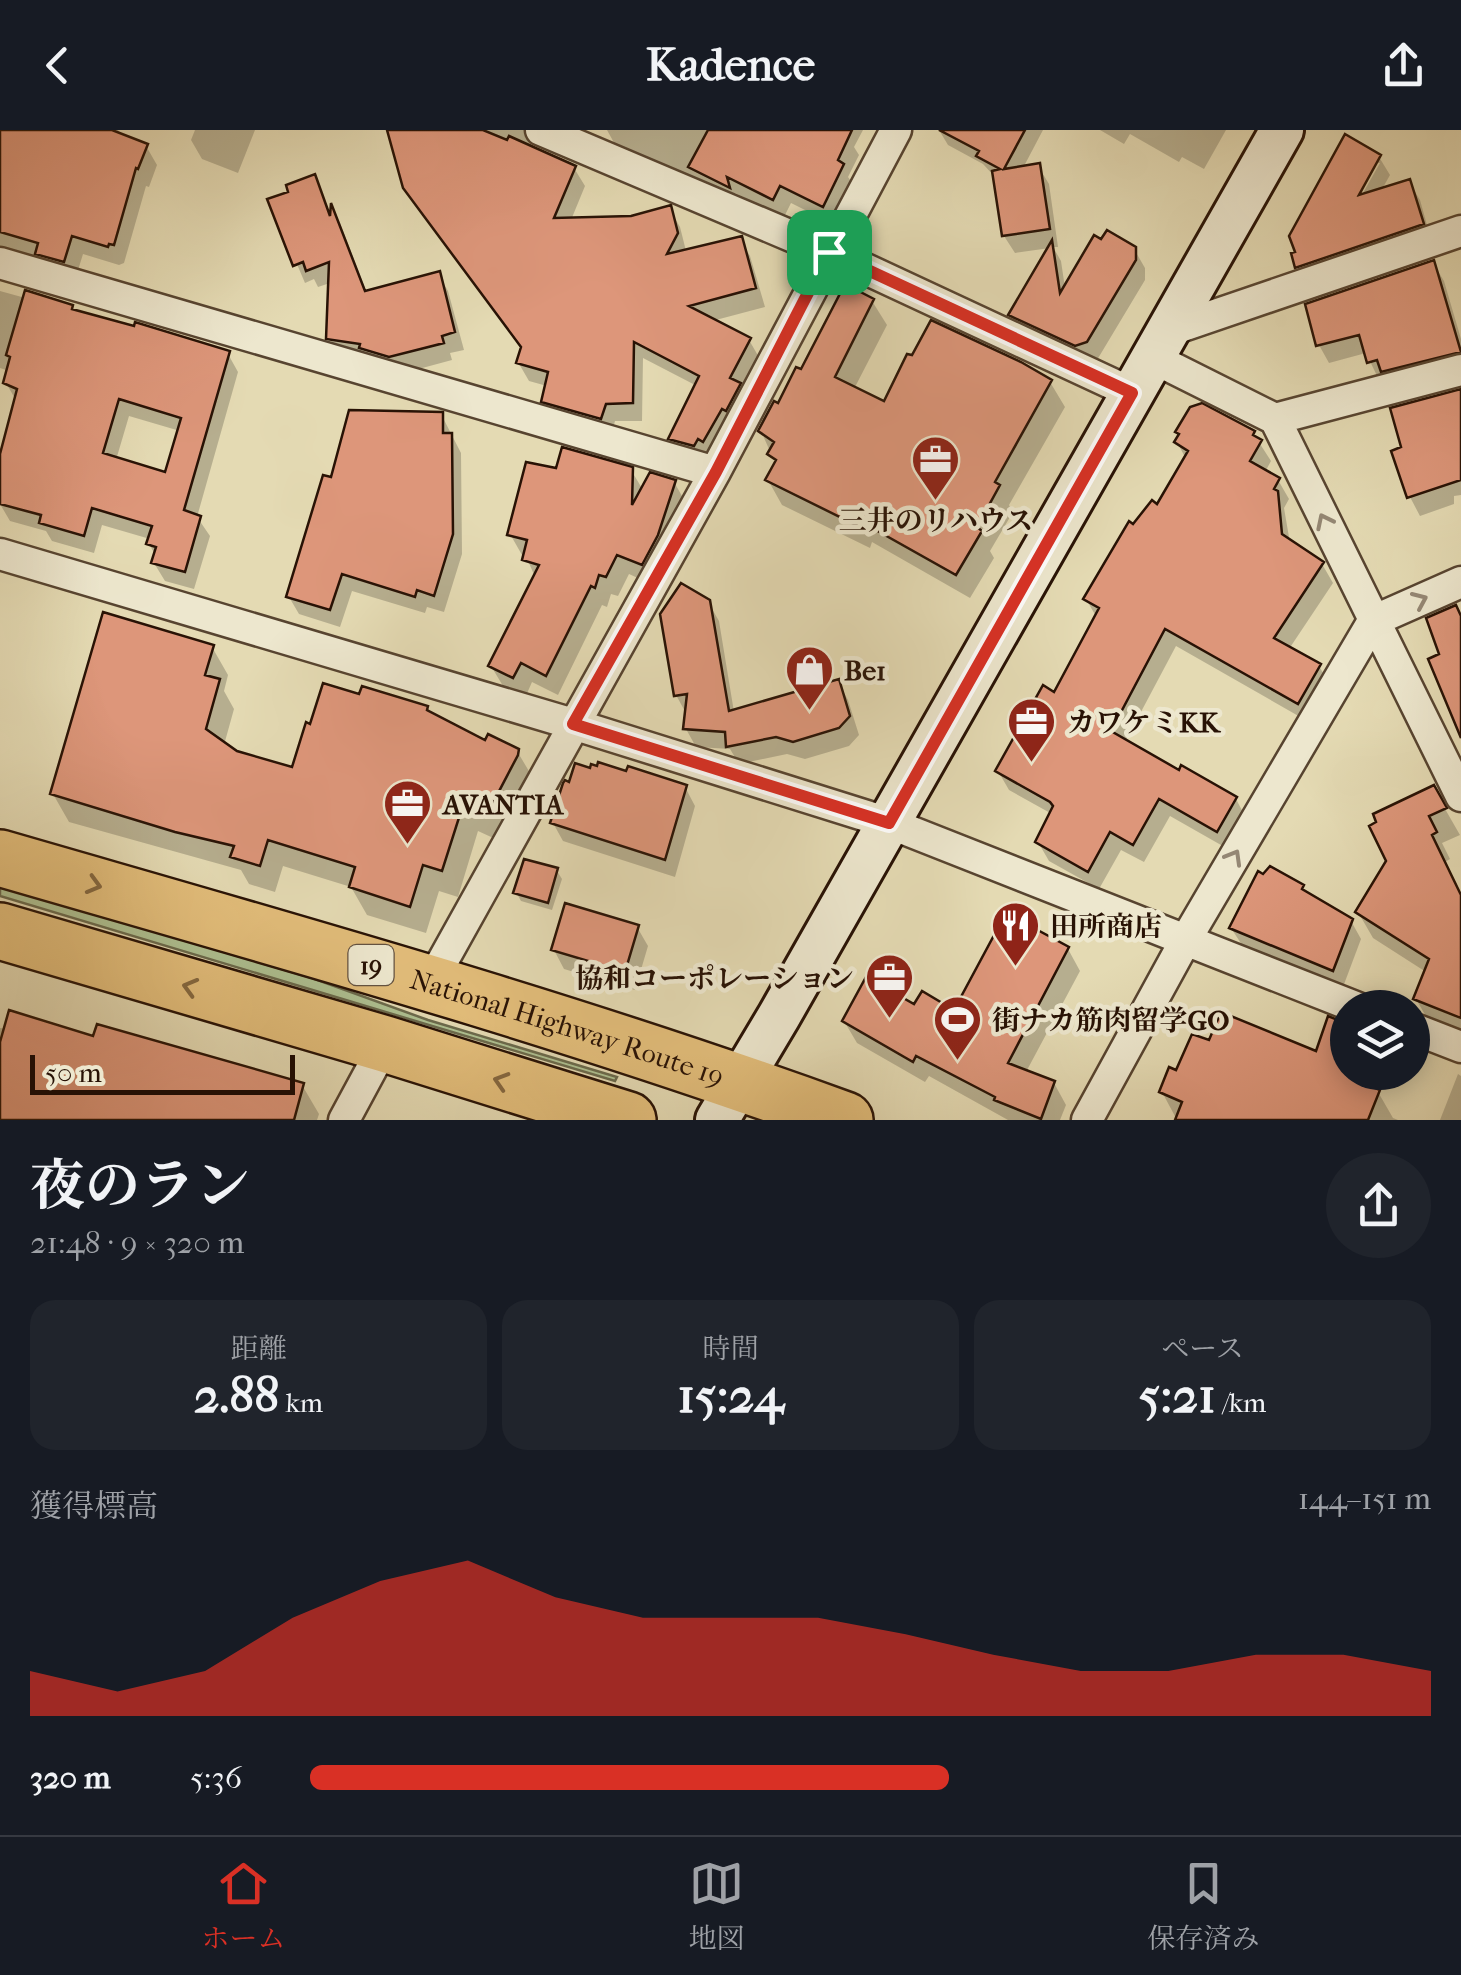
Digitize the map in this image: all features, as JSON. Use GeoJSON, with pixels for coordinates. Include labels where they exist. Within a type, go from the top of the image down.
{"type":"FeatureCollection","features":[{"type":"Feature","properties":{"kind":"highway","name":"National Highway Route 19"},"geometry":{"type":"LineString","coordinates":[[0,858],[431,982],[728,1101],[845,1120]]}},
{"type":"Feature","properties":{"kind":"highway"},"geometry":{"type":"LineString","coordinates":[[0,931],[386,1044],[628,1120]]}},
{"type":"Feature","properties":{"kind":"street"},"geometry":{"type":"LineString","coordinates":[[431,982],[716,472],[896,130]]}},
{"type":"Feature","properties":{"kind":"street"},"geometry":{"type":"LineString","coordinates":[[728,1101],[1282,130]]}},
{"type":"Feature","properties":{"kind":"street"},"geometry":{"type":"LineString","coordinates":[[560,134],[829,252],[1151,361],[1275,419],[1459,789]]}},
{"type":"Feature","properties":{"kind":"street"},"geometry":{"type":"LineString","coordinates":[[1151,361],[1461,231]]}},
{"type":"Feature","properties":{"kind":"street"},"geometry":{"type":"LineString","coordinates":[[0,264],[716,472]]}},
{"type":"Feature","properties":{"kind":"street"},"geometry":{"type":"LineString","coordinates":[[1275,419],[1461,370]]}},
{"type":"Feature","properties":{"kind":"street"},"geometry":{"type":"LineString","coordinates":[[0,554],[573,724],[889,823],[1330,997]]}},
{"type":"Feature","properties":{"kind":"street"},"geometry":{"type":"LineString","coordinates":[[1087,1120],[1185,940],[1373,621],[1461,582]]}},
{"type":"Feature","properties":{"kind":"street"},"geometry":{"type":"LineString","coordinates":[[1430,1035],[1461,1047]]}},
{"type":"Feature","properties":{"kind":"street"},"geometry":{"type":"LineString","coordinates":[[344,1120],[386,1044]]}},
{"type":"Feature","properties":{"kind":"green space"},"geometry":{"type":"Polygon","coordinates":[[[0,886],[312,978],[428,1020],[617,1077],[615,1081],[0,896],[0,886]]]}},
{"type":"Feature","properties":{"kind":"building"},"geometry":{"type":"Polygon","coordinates":[[[0,130],[112,130],[148,144],[136,168],[114,245],[108,247],[72,236],[64,262],[35,254],[38,243],[0,232],[0,130]]]}},
{"type":"Feature","properties":{"kind":"building"},"geometry":{"type":"Polygon","coordinates":[[[387,130],[483,130],[507,140],[509,136],[576,166],[554,218],[631,216],[671,205],[678,233],[667,254],[742,236],[756,288],[689,306],[751,338],[730,378],[741,383],[703,442],[698,439],[694,446],[668,439],[699,376],[634,342],[633,403],[606,404],[601,419],[541,402],[548,372],[516,363],[521,347],[403,188],[387,130]]]}},
{"type":"Feature","properties":{"kind":"building"},"geometry":{"type":"Polygon","coordinates":[[[708,130],[852,130],[838,160],[844,164],[823,207],[780,186],[773,200],[727,177],[730,188],[688,167],[708,130]]]}},
{"type":"Feature","properties":{"kind":"building"},"geometry":{"type":"Polygon","coordinates":[[[939,130],[1025,130],[1004,169],[1040,163],[1050,229],[1002,236],[992,171],[1000,169],[976,156],[979,151],[939,130]]]}},
{"type":"Feature","properties":{"kind":"building"},"geometry":{"type":"Polygon","coordinates":[[[1345,134],[1381,155],[1359,195],[1410,179],[1424,224],[1295,268],[1289,236],[1345,134]]]}},
{"type":"Feature","properties":{"kind":"building"},"geometry":{"type":"Polygon","coordinates":[[[315,174],[330,216],[331,203],[365,291],[440,271],[455,332],[442,336],[444,343],[389,357],[359,348],[360,344],[326,339],[329,262],[306,271],[303,262],[293,266],[267,199],[288,192],[286,185],[315,174]]]}},
{"type":"Feature","properties":{"kind":"building"},"geometry":{"type":"Polygon","coordinates":[[[1107,230],[1136,247],[1136,260],[1087,342],[1075,346],[1008,315],[1052,240],[1060,293],[1094,235],[1101,239],[1107,230]]]}},
{"type":"Feature","properties":{"kind":"building"},"geometry":{"type":"Polygon","coordinates":[[[1434,260],[1461,352],[1381,372],[1377,360],[1367,363],[1359,335],[1316,346],[1305,304],[1434,260]]]}},
{"type":"Feature","properties":{"kind":"building"},"geometry":{"type":"Polygon","coordinates":[[[845,284],[874,299],[835,377],[884,401],[907,354],[912,355],[931,320],[1052,380],[995,482],[1000,485],[977,527],[982,531],[956,575],[858,520],[856,525],[765,480],[776,460],[767,454],[774,442],[758,431],[796,367],[801,369],[845,284]]]}},
{"type":"Feature","properties":{"kind":"building"},"geometry":{"type":"Polygon","coordinates":[[[25,290],[73,305],[72,309],[134,326],[135,322],[230,351],[184,510],[201,516],[185,572],[151,563],[156,547],[146,544],[152,526],[92,508],[84,536],[39,523],[41,515],[0,504],[0,454],[17,389],[3,383],[10,357],[6,355],[25,290]],[[119,399],[103,453],[165,472],[181,418],[119,399]]]}},
{"type":"Feature","properties":{"kind":"building"},"geometry":{"type":"Polygon","coordinates":[[[1461,389],[1461,480],[1407,498],[1391,451],[1401,447],[1390,408],[1461,389]]]}},
{"type":"Feature","properties":{"kind":"building"},"geometry":{"type":"Polygon","coordinates":[[[1202,403],[1255,431],[1253,435],[1262,440],[1250,461],[1280,478],[1274,489],[1278,491],[1282,534],[1324,562],[1274,638],[1321,664],[1298,704],[1165,629],[1111,731],[1237,797],[1217,832],[1159,799],[1133,845],[1110,832],[1088,872],[1035,842],[1053,806],[1050,802],[995,771],[1043,685],[1054,692],[1099,608],[1083,599],[1129,521],[1133,524],[1152,500],[1157,504],[1188,451],[1174,442],[1179,434],[1175,432],[1190,407],[1202,403]]]}},
{"type":"Feature","properties":{"kind":"building"},"geometry":{"type":"Polygon","coordinates":[[[349,410],[443,412],[443,433],[452,433],[453,534],[434,596],[417,590],[415,597],[342,574],[330,610],[286,597],[323,475],[331,477],[349,410]]]}},
{"type":"Feature","properties":{"kind":"building"},"geometry":{"type":"Polygon","coordinates":[[[562,447],[633,467],[632,505],[650,472],[676,480],[658,535],[642,565],[617,555],[606,577],[599,575],[595,588],[591,586],[546,676],[521,663],[513,678],[488,666],[539,565],[522,560],[527,540],[507,535],[526,462],[556,468],[562,447]]]}},
{"type":"Feature","properties":{"kind":"building"},"geometry":{"type":"Polygon","coordinates":[[[681,583],[710,600],[729,711],[839,679],[850,716],[839,728],[793,742],[776,737],[726,747],[725,732],[683,729],[687,694],[674,696],[660,614],[681,583]]]}},
{"type":"Feature","properties":{"kind":"building"},"geometry":{"type":"Polygon","coordinates":[[[1456,605],[1461,616],[1461,738],[1428,659],[1439,654],[1426,618],[1456,605]]]}},
{"type":"Feature","properties":{"kind":"building"},"geometry":{"type":"Polygon","coordinates":[[[103,612],[214,645],[205,675],[220,679],[206,729],[237,751],[292,767],[323,683],[359,694],[362,686],[428,706],[427,710],[485,740],[488,734],[519,749],[518,755],[486,816],[463,805],[442,871],[423,865],[410,907],[349,887],[355,867],[268,840],[260,866],[230,857],[234,846],[50,794],[103,612]]]}},
{"type":"Feature","properties":{"kind":"building"},"geometry":{"type":"Polygon","coordinates":[[[598,762],[626,771],[628,766],[687,785],[665,860],[550,823],[563,783],[569,782],[575,763],[590,768],[598,762]]]}},
{"type":"Feature","properties":{"kind":"building"},"geometry":{"type":"Polygon","coordinates":[[[1434,785],[1447,808],[1429,816],[1437,832],[1432,835],[1461,895],[1461,1018],[1430,1006],[1430,990],[1417,990],[1429,959],[1355,912],[1386,861],[1369,826],[1376,822],[1373,814],[1434,785]]]}},
{"type":"Feature","properties":{"kind":"building"},"geometry":{"type":"Polygon","coordinates":[[[524,859],[558,868],[548,903],[513,893],[524,859]]]}},
{"type":"Feature","properties":{"kind":"building"},"geometry":{"type":"Polygon","coordinates":[[[1270,866],[1353,919],[1333,971],[1229,928],[1258,871],[1263,874],[1270,866]]]}},
{"type":"Feature","properties":{"kind":"building"},"geometry":{"type":"Polygon","coordinates":[[[565,903],[639,925],[625,972],[551,950],[565,903]]]}},
{"type":"Feature","properties":{"kind":"building"},"geometry":{"type":"Polygon","coordinates":[[[1006,913],[1069,947],[1008,1063],[1055,1081],[1041,1119],[994,1100],[995,1097],[916,1056],[913,1062],[842,1021],[866,977],[914,1004],[922,991],[949,1007],[951,1003],[956,1006],[1006,913]]]}},
{"type":"Feature","properties":{"kind":"building"},"geometry":{"type":"Polygon","coordinates":[[[9,1010],[93,1036],[97,1024],[304,1083],[294,1120],[0,1120],[0,1042],[9,1010]]]}},
{"type":"Feature","properties":{"kind":"building"},"geometry":{"type":"Polygon","coordinates":[[[1221,1012],[1316,1051],[1328,1016],[1330,1090],[1380,1090],[1368,1120],[1175,1120],[1182,1102],[1159,1092],[1169,1067],[1176,1070],[1192,1034],[1209,1040],[1221,1012]]]}},
{"type":"Feature","properties":{"kind":"place","name":"三井のリハウス"},"geometry":{"type":"Point","coordinates":[936,502]}},
{"type":"Feature","properties":{"kind":"place","name":"Be1"},"geometry":{"type":"Point","coordinates":[809,712]}},
{"type":"Feature","properties":{"kind":"place","name":"カワケミKK"},"geometry":{"type":"Point","coordinates":[1032,764]}},
{"type":"Feature","properties":{"kind":"place","name":"AVANTIA"},"geometry":{"type":"Point","coordinates":[408,846]}},
{"type":"Feature","properties":{"kind":"place","name":"田所商店"},"geometry":{"type":"Point","coordinates":[1015,968]}},
{"type":"Feature","properties":{"kind":"place","name":"協和コーポレーション"},"geometry":{"type":"Point","coordinates":[889,1020]}},
{"type":"Feature","properties":{"kind":"place","name":"街ナカ筋肉留学GO"},"geometry":{"type":"Point","coordinates":[957,1062]}},
{"type":"Feature","properties":{"kind":"route"},"geometry":{"type":"LineString","coordinates":[[829,252],[1132,393],[889,823],[573,724],[716,472],[829,252]]}}]}
